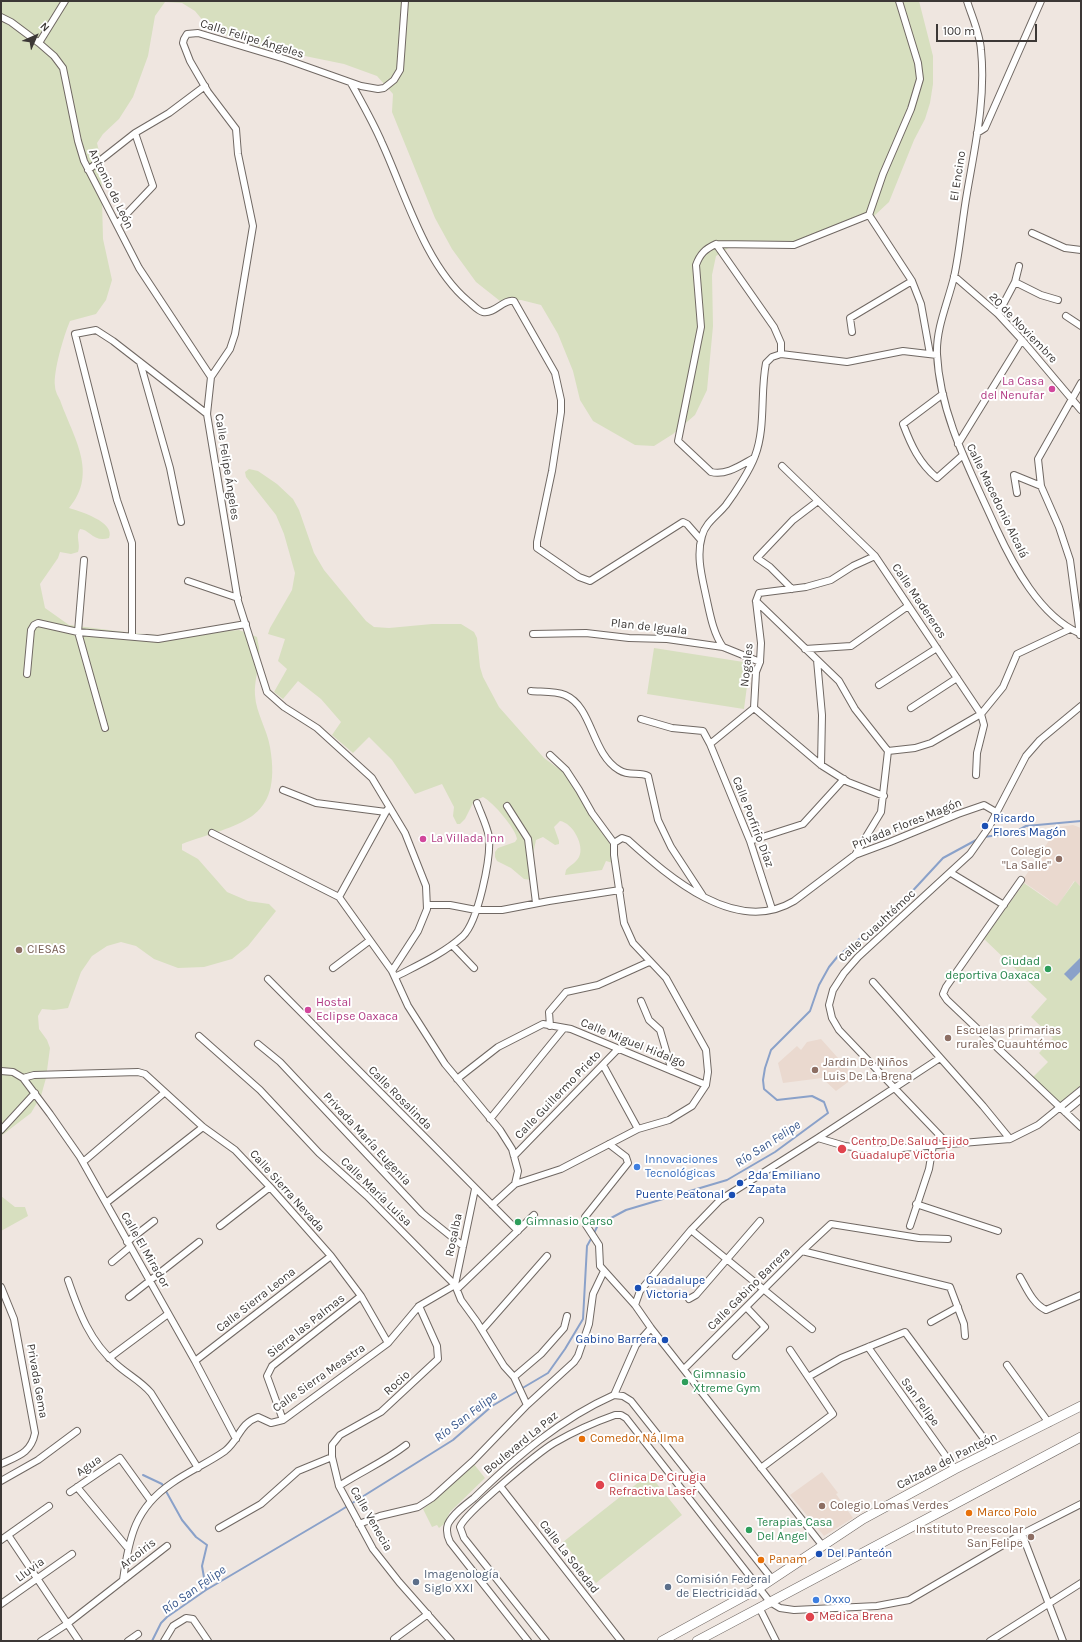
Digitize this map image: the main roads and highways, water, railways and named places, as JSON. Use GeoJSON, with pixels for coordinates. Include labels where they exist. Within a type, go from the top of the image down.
{"type":"FeatureCollection","features":[{"type":"Feature","properties":{"kind":"water"},"geometry":{"type":"Polygon","coordinates":[[[1081,957],[1081,971],[1071,981],[1064,974],[1081,957]]]}},
{"type":"Feature","properties":{"kind":"waterway"},"geometry":{"type":"LineString","coordinates":[[984,837],[1013,833],[1026,826],[1081,821]]}},
{"type":"Feature","properties":{"kind":"waterway","name":"Río San Felipe"},"geometry":{"type":"LineString","coordinates":[[594,1233],[598,1225],[626,1210],[727,1180],[775,1152],[828,1113],[824,1102],[812,1096],[777,1100],[764,1089],[763,1080],[765,1068],[771,1050],[810,1011],[819,985],[829,967],[838,956],[894,911],[943,858],[978,839]]}},
{"type":"Feature","properties":{"kind":"waterway","name":"Río San Felipe"},"geometry":{"type":"LineString","coordinates":[[152,1641],[161,1623],[167,1617],[206,1590],[338,1512],[453,1440],[492,1406],[548,1373],[565,1349],[583,1319],[587,1246],[592,1237]]}},
{"type":"Feature","properties":{"kind":"waterway"},"geometry":{"type":"LineString","coordinates":[[143,1475],[162,1484],[182,1520],[196,1537],[207,1545],[202,1566],[206,1589]]}},
{"type":"Feature","properties":{"kind":"place","name":"La Casa del Nenufar"},"geometry":{"type":"Point","coordinates":[1052,389]}},
{"type":"Feature","properties":{"kind":"place","name":"Ricardo Flores Magón"},"geometry":{"type":"Point","coordinates":[985,826]}},
{"type":"Feature","properties":{"kind":"place","name":"La Villada Inn"},"geometry":{"type":"Point","coordinates":[423,839]}},
{"type":"Feature","properties":{"kind":"place","name":"Colegio \"La Salle\""},"geometry":{"type":"Point","coordinates":[1059,859]}},
{"type":"Feature","properties":{"kind":"place","name":"CIESAS"},"geometry":{"type":"Point","coordinates":[19,950]}},
{"type":"Feature","properties":{"kind":"place","name":"Ciudad deportiva Oaxaca"},"geometry":{"type":"Point","coordinates":[1048,969]}},
{"type":"Feature","properties":{"kind":"place","name":"Hostal Eclipse Oaxaca"},"geometry":{"type":"Point","coordinates":[308,1010]}},
{"type":"Feature","properties":{"kind":"place","name":"Escuelas primarias rurales Cuauhtémoc"},"geometry":{"type":"Point","coordinates":[948,1038]}},
{"type":"Feature","properties":{"kind":"place","name":"Jardin De Niños Luis De La Brena"},"geometry":{"type":"Point","coordinates":[815,1070]}},
{"type":"Feature","properties":{"kind":"place","name":"Centro De Salud Ejido Guadalupe Victoria"},"geometry":{"type":"Point","coordinates":[842,1149]}},
{"type":"Feature","properties":{"kind":"place","name":"Innovaciones Tecnológicas"},"geometry":{"type":"Point","coordinates":[637,1167]}},
{"type":"Feature","properties":{"kind":"place","name":"2da Emiliano Zapata"},"geometry":{"type":"Point","coordinates":[740,1183]}},
{"type":"Feature","properties":{"kind":"place","name":"Puente Peatonal"},"geometry":{"type":"Point","coordinates":[732,1195]}},
{"type":"Feature","properties":{"kind":"place","name":"Gimnasio Carso"},"geometry":{"type":"Point","coordinates":[518,1222]}},
{"type":"Feature","properties":{"kind":"place","name":"Guadalupe Victoria"},"geometry":{"type":"Point","coordinates":[638,1288]}},
{"type":"Feature","properties":{"kind":"place","name":"Gabino Barrera"},"geometry":{"type":"Point","coordinates":[665,1340]}},
{"type":"Feature","properties":{"kind":"place","name":"Gimnasio Xtreme Gym"},"geometry":{"type":"Point","coordinates":[685,1382]}},
{"type":"Feature","properties":{"kind":"place","name":"Comedor Ná Ilma"},"geometry":{"type":"Point","coordinates":[582,1439]}},
{"type":"Feature","properties":{"kind":"place","name":"Clinica De Cirugia Refractiva Laser"},"geometry":{"type":"Point","coordinates":[600,1485]}},
{"type":"Feature","properties":{"kind":"place","name":"Colegio Lomas Verdes"},"geometry":{"type":"Point","coordinates":[822,1506]}},
{"type":"Feature","properties":{"kind":"place","name":"Marco Polo"},"geometry":{"type":"Point","coordinates":[969,1513]}},
{"type":"Feature","properties":{"kind":"place","name":"Terapias Casa Del Angel"},"geometry":{"type":"Point","coordinates":[749,1530]}},
{"type":"Feature","properties":{"kind":"place","name":"Instituto Preescolar San Felipe"},"geometry":{"type":"Point","coordinates":[1031,1537]}},
{"type":"Feature","properties":{"kind":"place","name":"Del Panteón"},"geometry":{"type":"Point","coordinates":[819,1554]}},
{"type":"Feature","properties":{"kind":"place","name":"Panam"},"geometry":{"type":"Point","coordinates":[761,1560]}},
{"type":"Feature","properties":{"kind":"place","name":"Imagenología Siglo XXI"},"geometry":{"type":"Point","coordinates":[416,1582]}},
{"type":"Feature","properties":{"kind":"place","name":"Comisión Federal de Electricidad"},"geometry":{"type":"Point","coordinates":[668,1587]}},
{"type":"Feature","properties":{"kind":"place","name":"Oxxo"},"geometry":{"type":"Point","coordinates":[816,1600]}},
{"type":"Feature","properties":{"kind":"place","name":"Medica Brena"},"geometry":{"type":"Point","coordinates":[810,1617]}}]}
